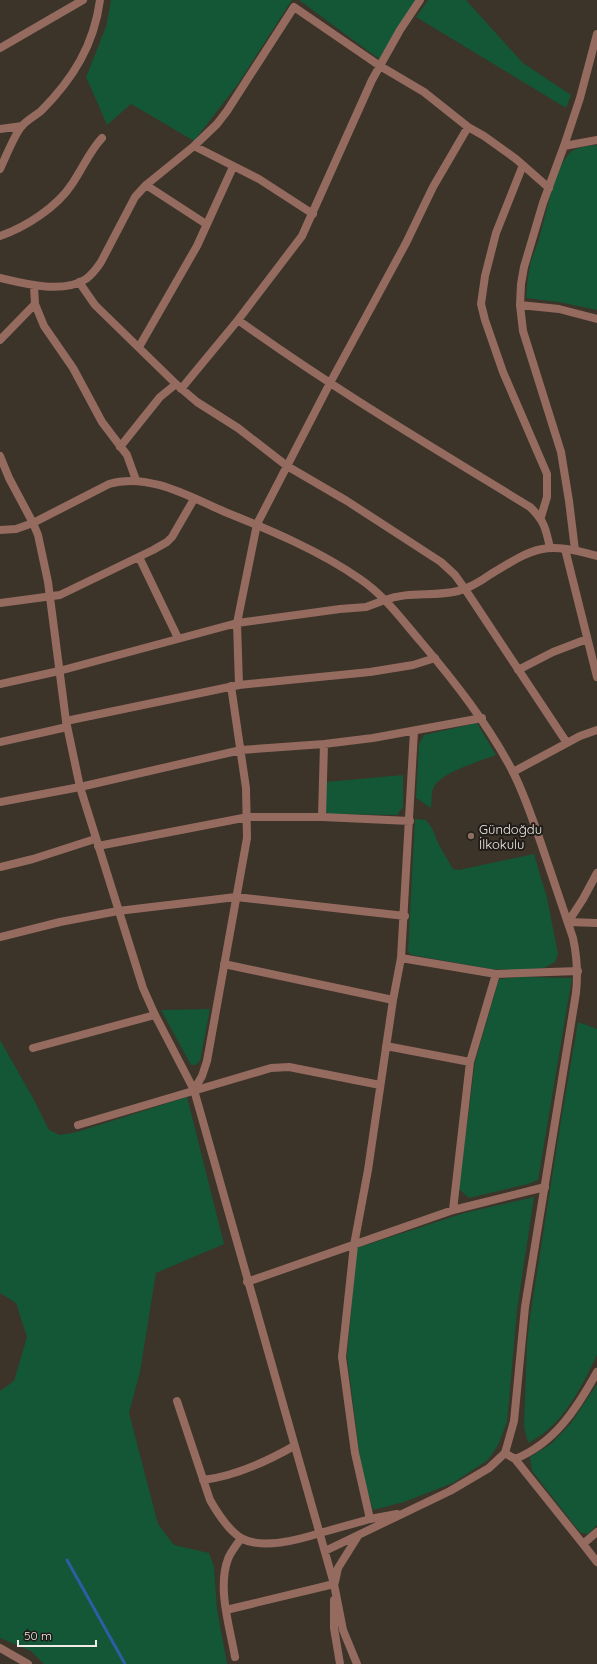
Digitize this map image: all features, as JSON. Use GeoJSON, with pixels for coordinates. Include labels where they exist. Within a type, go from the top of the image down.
{"type":"FeatureCollection","features":[{"type":"Feature","properties":{"kind":"street"},"geometry":{"type":"LineString","coordinates":[[0,48],[83,0]]}},
{"type":"Feature","properties":{"kind":"street"},"geometry":{"type":"LineString","coordinates":[[0,170],[22,126],[40,112],[62,88],[76,69],[92,35],[100,0]]}},
{"type":"Feature","properties":{"kind":"street"},"geometry":{"type":"LineString","coordinates":[[120,447],[160,397],[179,386],[238,320],[293,250],[313,214],[366,92],[400,30],[420,0]]}},
{"type":"Feature","properties":{"kind":"street"},"geometry":{"type":"LineString","coordinates":[[0,278],[34,286],[58,286],[79,282],[90,275],[101,262],[130,204],[146,185],[194,146],[217,124],[227,111],[294,7],[380,66],[424,92],[468,127],[500,147],[549,188]]}},
{"type":"Feature","properties":{"kind":"street"},"geometry":{"type":"LineString","coordinates":[[575,550],[561,452],[523,330],[520,305],[521,284],[524,267],[588,70],[597,34]]}},
{"type":"Feature","properties":{"kind":"street"},"geometry":{"type":"LineString","coordinates":[[0,129],[22,126]]}},
{"type":"Feature","properties":{"kind":"street"},"geometry":{"type":"LineString","coordinates":[[194,1090],[202,1076],[207,1061],[246,849],[248,817],[235,685],[237,623],[256,524],[406,243],[433,187],[468,127]]}},
{"type":"Feature","properties":{"kind":"street"},"geometry":{"type":"LineString","coordinates":[[0,236],[25,224],[57,201],[71,186],[88,155],[102,138]]}},
{"type":"Feature","properties":{"kind":"street"},"geometry":{"type":"LineString","coordinates":[[564,146],[597,140]]}},
{"type":"Feature","properties":{"kind":"street"},"geometry":{"type":"LineString","coordinates":[[194,146],[259,179],[313,214]]}},
{"type":"Feature","properties":{"kind":"street"},"geometry":{"type":"LineString","coordinates":[[523,165],[496,233],[485,276],[481,304],[501,367],[547,474],[547,497],[541,517]]}},
{"type":"Feature","properties":{"kind":"street"},"geometry":{"type":"LineString","coordinates":[[139,347],[197,246],[233,167]]}},
{"type":"Feature","properties":{"kind":"street"},"geometry":{"type":"LineString","coordinates":[[146,185],[206,224]]}},
{"type":"Feature","properties":{"kind":"street"},"geometry":{"type":"LineString","coordinates":[[79,282],[95,305],[197,402],[238,428],[287,466],[347,501],[441,562],[455,575],[567,743]]}},
{"type":"Feature","properties":{"kind":"street"},"geometry":{"type":"LineString","coordinates":[[34,286],[35,304],[44,326],[73,368],[102,422],[130,461],[136,480]]}},
{"type":"Feature","properties":{"kind":"street"},"geometry":{"type":"LineString","coordinates":[[0,340],[35,304]]}},
{"type":"Feature","properties":{"kind":"street"},"geometry":{"type":"LineString","coordinates":[[520,305],[559,309],[597,319]]}},
{"type":"Feature","properties":{"kind":"street"},"geometry":{"type":"LineString","coordinates":[[238,320],[281,351],[330,383],[530,507],[541,517],[550,548]]}},
{"type":"Feature","properties":{"kind":"street"},"geometry":{"type":"LineString","coordinates":[[0,456],[9,478],[34,523],[43,556],[67,724],[80,787],[96,843],[143,988],[155,1015],[194,1090],[247,1282],[325,1551],[334,1584],[343,1630],[357,1664]]}},
{"type":"Feature","properties":{"kind":"street"},"geometry":{"type":"LineString","coordinates":[[0,530],[16,529],[34,523],[109,484],[119,481],[136,480],[158,485],[256,524],[348,571],[366,583],[385,600],[435,658],[482,718],[513,772],[538,836],[568,922],[576,954],[578,971],[569,1044],[525,1307],[514,1421],[504,1453],[496,1462],[476,1477],[406,1513],[325,1551]]}},
{"type":"Feature","properties":{"kind":"street"},"geometry":{"type":"LineString","coordinates":[[0,602],[50,597],[78,587],[139,557],[167,542],[172,537],[194,499]]}},
{"type":"Feature","properties":{"kind":"street"},"geometry":{"type":"LineString","coordinates":[[0,684],[59,671],[237,623],[326,610],[366,607],[385,600],[409,594],[447,593],[465,589],[530,551],[541,548],[575,550],[597,556]]}},
{"type":"Feature","properties":{"kind":"street"},"geometry":{"type":"LineString","coordinates":[[565,549],[597,677]]}},
{"type":"Feature","properties":{"kind":"street"},"geometry":{"type":"LineString","coordinates":[[139,557],[178,638]]}},
{"type":"Feature","properties":{"kind":"street"},"geometry":{"type":"LineString","coordinates":[[518,670],[553,652],[587,639]]}},
{"type":"Feature","properties":{"kind":"street"},"geometry":{"type":"LineString","coordinates":[[0,742],[67,724],[235,685],[370,672],[420,663],[435,658]]}},
{"type":"Feature","properties":{"kind":"street"},"geometry":{"type":"LineString","coordinates":[[0,802],[80,787],[241,750],[324,744],[414,731],[482,718]]}},
{"type":"Feature","properties":{"kind":"street"},"geometry":{"type":"LineString","coordinates":[[513,772],[567,743],[597,730]]}},
{"type":"Feature","properties":{"kind":"street"},"geometry":{"type":"LineString","coordinates":[[370,1519],[355,1453],[342,1357],[354,1245],[368,1170],[386,1046],[401,958],[405,916],[414,731]]}},
{"type":"Feature","properties":{"kind":"street"},"geometry":{"type":"LineString","coordinates":[[322,817],[324,744]]}},
{"type":"Feature","properties":{"kind":"street"},"geometry":{"type":"LineString","coordinates":[[0,867],[96,843],[248,817],[322,817],[410,821]]}},
{"type":"Feature","properties":{"kind":"street"},"geometry":{"type":"LineString","coordinates":[[568,922],[597,873]]}},
{"type":"Feature","properties":{"kind":"street"},"geometry":{"type":"LineString","coordinates":[[0,937],[60,922],[118,911],[236,897],[405,916]]}},
{"type":"Feature","properties":{"kind":"street"},"geometry":{"type":"LineString","coordinates":[[568,922],[597,923]]}},
{"type":"Feature","properties":{"kind":"street"},"geometry":{"type":"LineString","coordinates":[[401,958],[496,974],[578,971]]}},
{"type":"Feature","properties":{"kind":"street"},"geometry":{"type":"LineString","coordinates":[[224,964],[394,1000]]}},
{"type":"Feature","properties":{"kind":"street"},"geometry":{"type":"LineString","coordinates":[[453,1210],[470,1062],[496,974]]}},
{"type":"Feature","properties":{"kind":"street"},"geometry":{"type":"LineString","coordinates":[[33,1048],[155,1015]]}},
{"type":"Feature","properties":{"kind":"street"},"geometry":{"type":"LineString","coordinates":[[386,1046],[470,1062]]}},
{"type":"Feature","properties":{"kind":"street"},"geometry":{"type":"LineString","coordinates":[[78,1125],[261,1070],[280,1067],[289,1067],[380,1085]]}},
{"type":"Feature","properties":{"kind":"street"},"geometry":{"type":"LineString","coordinates":[[247,1282],[453,1210],[544,1187]]}},
{"type":"Feature","properties":{"kind":"street"},"geometry":{"type":"LineString","coordinates":[[515,1460],[526,1455],[549,1439],[564,1423],[597,1372]]}},
{"type":"Feature","properties":{"kind":"street"},"geometry":{"type":"LineString","coordinates":[[177,1401],[203,1480],[216,1511],[241,1538],[251,1542],[274,1543],[304,1538],[370,1519],[406,1513]]}},
{"type":"Feature","properties":{"kind":"street"},"geometry":{"type":"LineString","coordinates":[[203,1480],[217,1478],[251,1466],[275,1457],[294,1446]]}},
{"type":"Feature","properties":{"kind":"street"},"geometry":{"type":"LineString","coordinates":[[504,1453],[515,1460],[597,1562]]}},
{"type":"Feature","properties":{"kind":"street"},"geometry":{"type":"LineString","coordinates":[[583,1544],[597,1532]]}},
{"type":"Feature","properties":{"kind":"street"},"geometry":{"type":"LineString","coordinates":[[340,1664],[334,1628],[334,1584],[338,1568],[360,1534]]}},
{"type":"Feature","properties":{"kind":"street"},"geometry":{"type":"LineString","coordinates":[[236,1657],[226,1610],[224,1581],[228,1559],[241,1538]]}},
{"type":"Feature","properties":{"kind":"street"},"geometry":{"type":"LineString","coordinates":[[226,1610],[334,1584]]}},
{"type":"Feature","properties":{"kind":"street"},"geometry":{"type":"LineString","coordinates":[[0,1648],[28,1664]]}},
{"type":"Feature","properties":{"kind":"green space"},"geometry":{"type":"Polygon","coordinates":[[[111,0],[292,0],[238,84],[194,141],[131,104],[107,125],[86,77],[106,27],[111,0]]]}},
{"type":"Feature","properties":{"kind":"green space"},"geometry":{"type":"Polygon","coordinates":[[[299,0],[417,0],[379,59],[299,0]]]}},
{"type":"Feature","properties":{"kind":"green space"},"geometry":{"type":"Polygon","coordinates":[[[428,0],[466,0],[523,63],[571,95],[566,108],[416,17],[428,0]]]}},
{"type":"Feature","properties":{"kind":"green space"},"geometry":{"type":"Polygon","coordinates":[[[597,145],[597,310],[559,302],[526,298],[531,261],[560,168],[565,158],[573,150],[597,145]]]}},
{"type":"Feature","properties":{"kind":"green space"},"geometry":{"type":"Polygon","coordinates":[[[477,723],[496,755],[461,768],[443,778],[433,789],[431,808],[416,798],[419,744],[424,735],[477,723]]]}},
{"type":"Feature","properties":{"kind":"green space"},"geometry":{"type":"Polygon","coordinates":[[[403,775],[403,807],[397,815],[330,814],[326,812],[326,782],[403,775]]]}},
{"type":"Feature","properties":{"kind":"green space"},"geometry":{"type":"Polygon","coordinates":[[[415,819],[426,820],[432,828],[439,845],[453,869],[459,870],[534,854],[547,898],[558,954],[555,962],[544,968],[517,970],[491,969],[412,955],[408,952],[415,819]]]}},
{"type":"Feature","properties":{"kind":"green space"},"geometry":{"type":"Polygon","coordinates":[[[520,977],[572,978],[538,1180],[528,1184],[469,1198],[459,1189],[475,1062],[499,979],[520,977]]]}},
{"type":"Feature","properties":{"kind":"green space"},"geometry":{"type":"Polygon","coordinates":[[[210,1009],[200,1061],[195,1065],[191,1065],[161,1010],[210,1009]]]}},
{"type":"Feature","properties":{"kind":"green space"},"geometry":{"type":"Polygon","coordinates":[[[578,1022],[597,1029],[597,1355],[570,1405],[551,1427],[528,1443],[524,1427],[527,1343],[530,1317],[578,1022]]]}},
{"type":"Feature","properties":{"kind":"green space"},"geometry":{"type":"Polygon","coordinates":[[[0,1040],[33,1098],[49,1130],[60,1135],[77,1132],[187,1097],[224,1244],[156,1273],[140,1372],[129,1413],[158,1524],[174,1545],[209,1553],[214,1567],[217,1609],[227,1664],[44,1664],[31,1651],[0,1638],[0,1391],[14,1381],[27,1337],[16,1303],[0,1293],[0,1040]]]}},
{"type":"Feature","properties":{"kind":"green space"},"geometry":{"type":"Polygon","coordinates":[[[534,1197],[517,1310],[507,1422],[498,1445],[488,1460],[453,1483],[404,1502],[373,1510],[361,1467],[347,1356],[357,1248],[464,1213],[534,1197]]]}},
{"type":"Feature","properties":{"kind":"green space"},"geometry":{"type":"Polygon","coordinates":[[[597,1384],[597,1525],[588,1534],[581,1533],[532,1471],[530,1457],[551,1444],[571,1423],[597,1384]]]}},
{"type":"Feature","properties":{"kind":"waterway"},"geometry":{"type":"LineString","coordinates":[[67,1560],[125,1664]]}},
{"type":"Feature","properties":{"kind":"place","name":"Gündoğdu İlkokulu"},"geometry":{"type":"Point","coordinates":[471,836]}}]}
